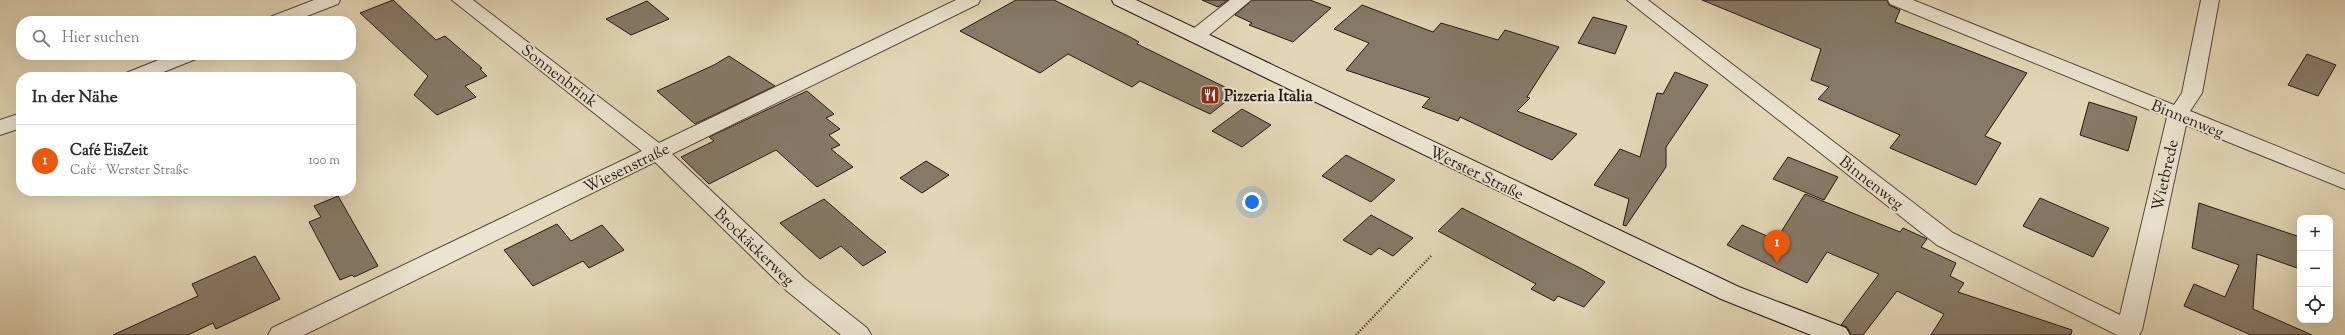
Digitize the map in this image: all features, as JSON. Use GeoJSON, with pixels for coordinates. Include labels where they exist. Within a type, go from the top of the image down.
{"type":"FeatureCollection","features":[{"type":"Feature","properties":{"kind":"street"},"geometry":{"type":"LineString","coordinates":[[290,16],[331,0]]}},
{"type":"Feature","properties":{"kind":"street","name":"Sonnenbrink"},"geometry":{"type":"LineString","coordinates":[[461,0],[657,152]]}},
{"type":"Feature","properties":{"kind":"street","name":"Wiesenstraße"},"geometry":{"type":"LineString","coordinates":[[281,335],[971,0]]}},
{"type":"Feature","properties":{"kind":"street","name":"Werster Straße"},"geometry":{"type":"LineString","coordinates":[[1121,0],[1730,293],[1837,335]]}},
{"type":"Feature","properties":{"kind":"street"},"geometry":{"type":"LineString","coordinates":[[1196,36],[1242,0]]}},
{"type":"Feature","properties":{"kind":"street","name":"Binnenweg"},"geometry":{"type":"LineString","coordinates":[[1636,0],[1945,239],[2129,330]]}},
{"type":"Feature","properties":{"kind":"street","name":"Binnenweg"},"geometry":{"type":"LineString","coordinates":[[1897,0],[2345,182]]}},
{"type":"Feature","properties":{"kind":"street","name":"Wietbrede"},"geometry":{"type":"LineString","coordinates":[[2129,330],[2178,114],[2192,93],[2210,0]]}},
{"type":"Feature","properties":{"kind":"street"},"geometry":{"type":"LineString","coordinates":[[146,72],[176,60]]}},
{"type":"Feature","properties":{"kind":"street"},"geometry":{"type":"LineString","coordinates":[[0,128],[16,122]]}},
{"type":"Feature","properties":{"kind":"street","name":"Brockäckerweg"},"geometry":{"type":"LineString","coordinates":[[657,152],[796,285],[858,335]]}},
{"type":"Feature","properties":{"kind":"path"},"geometry":{"type":"LineString","coordinates":[[1356,335],[1430,256]]}},
{"type":"Feature","properties":{"kind":"building"},"geometry":{"type":"Polygon","coordinates":[[[393,0],[436,40],[445,36],[482,68],[480,69],[487,76],[465,86],[476,97],[437,115],[414,95],[428,76],[360,13],[393,0]]]}},
{"type":"Feature","properties":{"kind":"building"},"geometry":{"type":"Polygon","coordinates":[[[1016,0],[1054,0],[1130,37],[1139,42],[1137,44],[1237,93],[1210,114],[1140,81],[1132,87],[1068,54],[1040,73],[960,31],[1016,0]]]}},
{"type":"Feature","properties":{"kind":"building"},"geometry":{"type":"Polygon","coordinates":[[[1202,0],[1228,0],[1218,7],[1202,0]]]}},
{"type":"Feature","properties":{"kind":"building"},"geometry":{"type":"Polygon","coordinates":[[[1252,0],[1310,0],[1331,8],[1293,42],[1249,25],[1252,23],[1235,15],[1252,0]]]}},
{"type":"Feature","properties":{"kind":"building"},"geometry":{"type":"Polygon","coordinates":[[[1702,0],[1887,0],[1889,5],[1900,10],[1895,22],[2027,73],[1985,136],[2001,143],[1976,185],[1890,148],[1900,135],[1818,99],[1829,87],[1811,80],[1821,49],[1702,0]]]}},
{"type":"Feature","properties":{"kind":"building"},"geometry":{"type":"Polygon","coordinates":[[[647,1],[669,19],[631,35],[606,19],[647,1]]]}},
{"type":"Feature","properties":{"kind":"building"},"geometry":{"type":"Polygon","coordinates":[[[1362,5],[1433,32],[1441,23],[1498,40],[1505,30],[1559,47],[1527,97],[1530,98],[1517,111],[1577,134],[1552,160],[1460,117],[1458,121],[1422,107],[1430,98],[1346,70],[1369,43],[1334,29],[1362,5]]]}},
{"type":"Feature","properties":{"kind":"building"},"geometry":{"type":"Polygon","coordinates":[[[1593,17],[1627,26],[1615,54],[1578,43],[1593,17]]]}},
{"type":"Feature","properties":{"kind":"building"},"geometry":{"type":"Polygon","coordinates":[[[2307,54],[2336,65],[2318,96],[2288,85],[2307,54]]]}},
{"type":"Feature","properties":{"kind":"building"},"geometry":{"type":"Polygon","coordinates":[[[729,56],[775,86],[695,124],[657,91],[714,65],[729,56]]]}},
{"type":"Feature","properties":{"kind":"building"},"geometry":{"type":"Polygon","coordinates":[[[1675,72],[1708,85],[1666,147],[1666,167],[1626,226],[1623,225],[1629,199],[1594,185],[1620,149],[1640,157],[1657,93],[1663,94],[1675,72]]]}},
{"type":"Feature","properties":{"kind":"building"},"geometry":{"type":"Polygon","coordinates":[[[807,91],[834,114],[826,118],[840,129],[829,135],[840,145],[831,149],[853,167],[817,187],[776,150],[709,184],[681,157],[714,141],[709,137],[807,91]]]}},
{"type":"Feature","properties":{"kind":"building"},"geometry":{"type":"Polygon","coordinates":[[[2089,102],[2137,117],[2128,151],[2080,135],[2089,102]]]}},
{"type":"Feature","properties":{"kind":"building"},"geometry":{"type":"Polygon","coordinates":[[[1242,109],[1271,125],[1242,147],[1212,131],[1242,109]]]}},
{"type":"Feature","properties":{"kind":"building"},"geometry":{"type":"Polygon","coordinates":[[[1346,155],[1395,180],[1371,202],[1322,176],[1346,155]]]}},
{"type":"Feature","properties":{"kind":"building"},"geometry":{"type":"Polygon","coordinates":[[[1788,157],[1838,177],[1824,200],[1773,179],[1788,157]]]}},
{"type":"Feature","properties":{"kind":"building"},"geometry":{"type":"Polygon","coordinates":[[[926,161],[949,175],[922,193],[900,178],[926,161]]]}},
{"type":"Feature","properties":{"kind":"building"},"geometry":{"type":"Polygon","coordinates":[[[1805,194],[1900,232],[1903,228],[1927,239],[1921,247],[1956,263],[1950,276],[1964,283],[1958,292],[2072,330],[2071,335],[1931,335],[1944,314],[1897,291],[1863,335],[1851,335],[1847,327],[1841,325],[1879,274],[1827,252],[1807,283],[1727,245],[1742,225],[1776,240],[1805,194]]]}},
{"type":"Feature","properties":{"kind":"building"},"geometry":{"type":"Polygon","coordinates":[[[338,196],[378,266],[354,277],[352,275],[340,280],[309,222],[321,217],[314,206],[338,196]]]}},
{"type":"Feature","properties":{"kind":"building"},"geometry":{"type":"Polygon","coordinates":[[[2040,198],[2109,228],[2093,257],[2023,226],[2040,198]]]}},
{"type":"Feature","properties":{"kind":"building"},"geometry":{"type":"Polygon","coordinates":[[[824,199],[886,252],[863,266],[841,246],[820,259],[780,223],[824,199]]]}},
{"type":"Feature","properties":{"kind":"building"},"geometry":{"type":"Polygon","coordinates":[[[2199,203],[2297,236],[2297,268],[2257,254],[2253,309],[2312,335],[2251,335],[2184,306],[2194,284],[2225,297],[2239,265],[2192,248],[2199,203]]]}},
{"type":"Feature","properties":{"kind":"building"},"geometry":{"type":"Polygon","coordinates":[[[1462,208],[1605,282],[1584,307],[1558,296],[1554,301],[1531,289],[1536,284],[1438,231],[1462,208]]]}},
{"type":"Feature","properties":{"kind":"building"},"geometry":{"type":"Polygon","coordinates":[[[1371,215],[1413,238],[1393,256],[1379,248],[1371,255],[1343,240],[1371,215]]]}},
{"type":"Feature","properties":{"kind":"building"},"geometry":{"type":"Polygon","coordinates":[[[557,224],[571,241],[602,225],[624,250],[589,268],[583,261],[533,286],[504,250],[557,224]]]}},
{"type":"Feature","properties":{"kind":"building"},"geometry":{"type":"Polygon","coordinates":[[[255,256],[280,299],[216,329],[213,323],[188,335],[113,335],[198,296],[192,284],[255,256]]]}},
{"type":"Feature","properties":{"kind":"place","name":"Pizzeria Italia"},"geometry":{"type":"Point","coordinates":[1210,95]}},
{"type":"Feature","properties":{"kind":"place","name":"Café EisZeit"},"geometry":{"type":"Point","coordinates":[1777,263]}}]}
